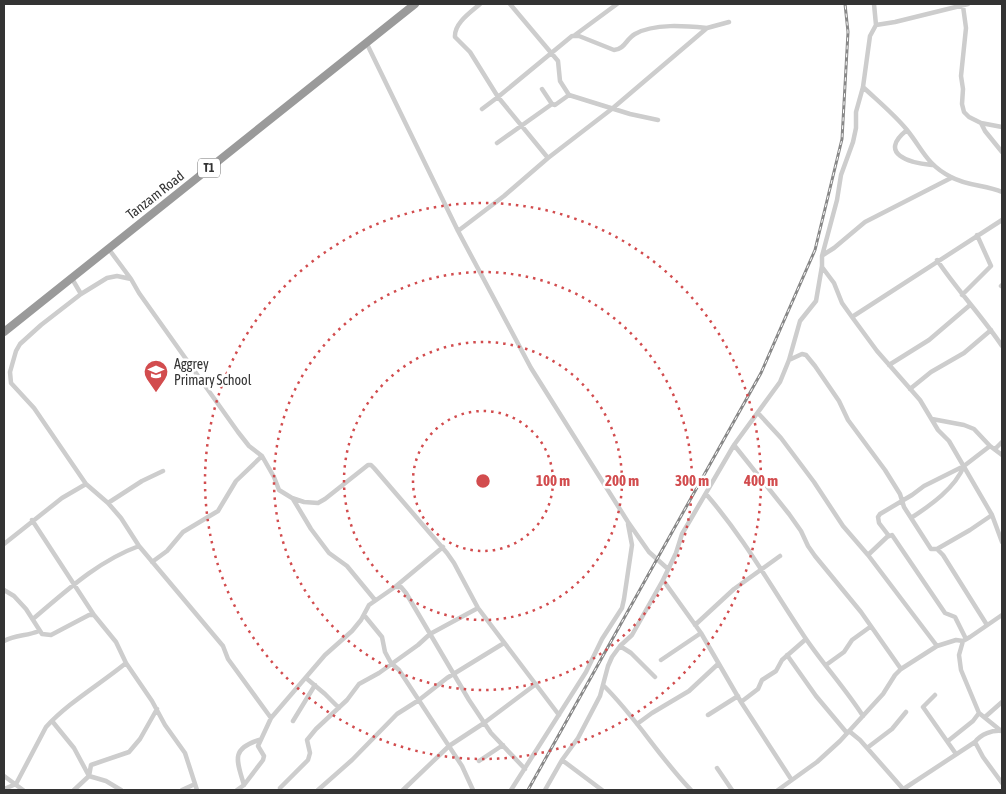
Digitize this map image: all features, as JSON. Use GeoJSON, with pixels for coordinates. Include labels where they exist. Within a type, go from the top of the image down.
{"type":"FeatureCollection","features":[{"type":"Feature","properties":{"kind":"highway","name":"Tanzam Road"},"geometry":{"type":"LineString","coordinates":[[4,332],[415,4]]}},
{"type":"Feature","properties":{"kind":"street"},"geometry":{"type":"LineString","coordinates":[[480,4],[458,26],[454,32],[455,37],[470,52],[498,97],[523,125],[548,158]]}},
{"type":"Feature","properties":{"kind":"street"},"geometry":{"type":"LineString","coordinates":[[482,109],[551,53],[617,4]]}},
{"type":"Feature","properties":{"kind":"street"},"geometry":{"type":"LineString","coordinates":[[545,790],[562,760],[582,731],[600,696],[608,666],[620,646],[632,635],[664,580],[668,569],[673,563],[682,534],[734,445],[780,382],[789,360],[800,321],[816,301],[822,256],[837,200],[841,175],[856,128],[856,112],[863,88],[870,36],[876,25],[874,4]]}},
{"type":"Feature","properties":{"kind":"street"},"geometry":{"type":"LineString","coordinates":[[513,5],[558,61],[560,81],[569,95],[630,114],[658,120]]}},
{"type":"Feature","properties":{"kind":"street"},"geometry":{"type":"LineString","coordinates":[[876,25],[965,5],[966,28],[961,69],[962,104],[967,115],[981,123],[1002,128]]}},
{"type":"Feature","properties":{"kind":"street"},"geometry":{"type":"LineString","coordinates":[[575,35],[618,50],[633,35],[642,30],[688,26],[707,28],[729,22]]}},
{"type":"Feature","properties":{"kind":"street"},"geometry":{"type":"LineString","coordinates":[[458,232],[548,158],[613,108],[707,28]]}},
{"type":"Feature","properties":{"kind":"street"},"geometry":{"type":"LineString","coordinates":[[366,42],[458,232],[531,368],[628,522],[649,552],[668,569]]}},
{"type":"Feature","properties":{"kind":"street"},"geometry":{"type":"LineString","coordinates":[[863,88],[907,130],[924,157],[932,165],[951,178],[1002,192]]}},
{"type":"Feature","properties":{"kind":"street"},"geometry":{"type":"LineString","coordinates":[[542,89],[552,104]]}},
{"type":"Feature","properties":{"kind":"street"},"geometry":{"type":"LineString","coordinates":[[498,143],[552,104],[557,104],[569,95]]}},
{"type":"Feature","properties":{"kind":"street"},"geometry":{"type":"LineString","coordinates":[[981,123],[1002,152]]}},
{"type":"Feature","properties":{"kind":"street"},"geometry":{"type":"LineString","coordinates":[[907,130],[900,135],[896,142],[896,153],[902,158],[919,164],[932,165]]}},
{"type":"Feature","properties":{"kind":"street"},"geometry":{"type":"LineString","coordinates":[[822,256],[865,222],[951,178]]}},
{"type":"Feature","properties":{"kind":"street"},"geometry":{"type":"LineString","coordinates":[[852,317],[937,260],[1002,220]]}},
{"type":"Feature","properties":{"kind":"street"},"geometry":{"type":"LineString","coordinates":[[962,295],[991,266],[977,235]]}},
{"type":"Feature","properties":{"kind":"street"},"geometry":{"type":"LineString","coordinates":[[108,248],[248,446],[262,456],[279,490],[292,498],[304,502],[318,503],[368,465],[371,465],[443,548],[454,563],[478,608],[559,715]]}},
{"type":"Feature","properties":{"kind":"street"},"geometry":{"type":"LineString","coordinates":[[937,260],[1002,346]]}},
{"type":"Feature","properties":{"kind":"street"},"geometry":{"type":"LineString","coordinates":[[822,266],[834,284],[842,303],[852,317],[910,389],[938,430],[949,441],[992,515],[1002,542]]}},
{"type":"Feature","properties":{"kind":"street"},"geometry":{"type":"LineString","coordinates":[[11,383],[10,372],[20,344],[41,325],[81,294],[106,278],[113,276],[131,279]]}},
{"type":"Feature","properties":{"kind":"street"},"geometry":{"type":"LineString","coordinates":[[71,278],[81,294]]}},
{"type":"Feature","properties":{"kind":"street"},"geometry":{"type":"LineString","coordinates":[[889,365],[929,340],[970,305]]}},
{"type":"Feature","properties":{"kind":"street"},"geometry":{"type":"LineString","coordinates":[[910,389],[931,372],[964,353],[991,330]]}},
{"type":"Feature","properties":{"kind":"street"},"geometry":{"type":"LineString","coordinates":[[998,340],[1002,336]]}},
{"type":"Feature","properties":{"kind":"street"},"geometry":{"type":"LineString","coordinates":[[789,360],[802,354],[806,355],[815,366],[839,401],[848,420],[885,470],[900,494],[911,518],[931,549],[937,548],[992,515]]}},
{"type":"Feature","properties":{"kind":"street"},"geometry":{"type":"LineString","coordinates":[[4,377],[34,408],[86,484],[108,503],[121,518],[139,546],[223,646],[228,659],[271,718]]}},
{"type":"Feature","properties":{"kind":"street"},"geometry":{"type":"LineString","coordinates":[[758,413],[781,438],[814,482],[843,526],[868,555],[937,646]]}},
{"type":"Feature","properties":{"kind":"street"},"geometry":{"type":"LineString","coordinates":[[932,419],[964,425],[974,429],[1002,455]]}},
{"type":"Feature","properties":{"kind":"street"},"geometry":{"type":"LineString","coordinates":[[1001,730],[979,713],[969,685],[961,670],[959,655],[964,640],[955,617],[945,613],[900,545],[892,535],[889,536],[879,523],[878,517],[924,486],[964,466],[1002,442]]}},
{"type":"Feature","properties":{"kind":"street"},"geometry":{"type":"LineString","coordinates":[[734,445],[797,526],[815,556],[857,607],[901,669]]}},
{"type":"Feature","properties":{"kind":"street"},"geometry":{"type":"LineString","coordinates":[[152,562],[167,551],[183,532],[218,511],[236,481],[262,456]]}},
{"type":"Feature","properties":{"kind":"street"},"geometry":{"type":"LineString","coordinates":[[911,518],[951,488],[960,476],[964,466]]}},
{"type":"Feature","properties":{"kind":"street"},"geometry":{"type":"LineString","coordinates":[[108,503],[142,481],[163,471]]}},
{"type":"Feature","properties":{"kind":"street"},"geometry":{"type":"LineString","coordinates":[[4,544],[62,498],[86,484]]}},
{"type":"Feature","properties":{"kind":"street"},"geometry":{"type":"LineString","coordinates":[[706,494],[727,518],[806,639],[863,716]]}},
{"type":"Feature","properties":{"kind":"street"},"geometry":{"type":"LineString","coordinates":[[292,498],[310,529],[328,552],[347,566],[375,600]]}},
{"type":"Feature","properties":{"kind":"street"},"geometry":{"type":"LineString","coordinates":[[32,520],[94,615],[116,642],[126,663],[157,709],[165,725],[186,753],[197,790]]}},
{"type":"Feature","properties":{"kind":"street"},"geometry":{"type":"LineString","coordinates":[[511,790],[586,672],[602,639],[622,608],[632,545],[628,522]]}},
{"type":"Feature","properties":{"kind":"street"},"geometry":{"type":"LineString","coordinates":[[868,555],[889,536]]}},
{"type":"Feature","properties":{"kind":"street"},"geometry":{"type":"LineString","coordinates":[[33,619],[74,583],[111,559],[139,546]]}},
{"type":"Feature","properties":{"kind":"street"},"geometry":{"type":"LineString","coordinates":[[237,790],[244,786],[263,760],[264,756],[258,746],[259,740],[271,718],[325,655],[352,631],[369,605],[395,587],[443,548]]}},
{"type":"Feature","properties":{"kind":"street"},"geometry":{"type":"LineString","coordinates":[[937,548],[987,625]]}},
{"type":"Feature","properties":{"kind":"street"},"geometry":{"type":"LineString","coordinates":[[695,625],[734,589],[780,556]]}},
{"type":"Feature","properties":{"kind":"street"},"geometry":{"type":"LineString","coordinates":[[664,580],[701,633],[718,664],[791,779]]}},
{"type":"Feature","properties":{"kind":"street"},"geometry":{"type":"LineString","coordinates":[[395,587],[402,587],[406,593],[484,723],[525,769]]}},
{"type":"Feature","properties":{"kind":"street"},"geometry":{"type":"LineString","coordinates":[[4,590],[14,596],[33,619],[42,634],[51,635],[88,615],[94,615]]}},
{"type":"Feature","properties":{"kind":"street"},"geometry":{"type":"LineString","coordinates":[[280,788],[308,760],[310,753],[307,740],[311,734],[339,708],[359,684],[379,673],[430,634],[478,608]]}},
{"type":"Feature","properties":{"kind":"street"},"geometry":{"type":"LineString","coordinates":[[364,614],[382,637],[385,652],[391,663],[399,670],[462,766],[473,790]]}},
{"type":"Feature","properties":{"kind":"street"},"geometry":{"type":"LineString","coordinates":[[778,790],[817,762],[848,732],[883,694],[901,669],[937,646],[956,640],[964,640],[978,633],[1002,615]]}},
{"type":"Feature","properties":{"kind":"street"},"geometry":{"type":"LineString","coordinates":[[826,664],[844,652],[852,640],[870,626]]}},
{"type":"Feature","properties":{"kind":"street"},"geometry":{"type":"LineString","coordinates":[[4,641],[14,636],[26,636],[39,631]]}},
{"type":"Feature","properties":{"kind":"street"},"geometry":{"type":"LineString","coordinates":[[661,660],[701,633]]}},
{"type":"Feature","properties":{"kind":"street"},"geometry":{"type":"LineString","coordinates":[[742,702],[758,689],[762,680],[776,671],[782,660],[806,639]]}},
{"type":"Feature","properties":{"kind":"street"},"geometry":{"type":"LineString","coordinates":[[318,790],[346,766],[388,722],[406,707],[419,700],[442,681],[504,643]]}},
{"type":"Feature","properties":{"kind":"street"},"geometry":{"type":"LineString","coordinates":[[620,646],[631,653],[655,677]]}},
{"type":"Feature","properties":{"kind":"street"},"geometry":{"type":"LineString","coordinates":[[787,655],[816,696],[848,732],[867,748],[904,790],[975,742],[985,733],[1001,730]]}},
{"type":"Feature","properties":{"kind":"street"},"geometry":{"type":"LineString","coordinates":[[4,789],[16,784],[46,727],[85,692],[108,678],[126,663]]}},
{"type":"Feature","properties":{"kind":"street"},"geometry":{"type":"LineString","coordinates":[[638,724],[652,713],[689,691],[718,664]]}},
{"type":"Feature","properties":{"kind":"street"},"geometry":{"type":"LineString","coordinates":[[306,678],[339,708]]}},
{"type":"Feature","properties":{"kind":"street"},"geometry":{"type":"LineString","coordinates":[[403,790],[449,746],[484,723],[536,684]]}},
{"type":"Feature","properties":{"kind":"street"},"geometry":{"type":"LineString","coordinates":[[603,684],[638,724],[675,774],[691,790]]}},
{"type":"Feature","properties":{"kind":"street"},"geometry":{"type":"LineString","coordinates":[[293,720],[314,685]]}},
{"type":"Feature","properties":{"kind":"street"},"geometry":{"type":"LineString","coordinates":[[935,695],[923,707],[956,754]]}},
{"type":"Feature","properties":{"kind":"street"},"geometry":{"type":"LineString","coordinates":[[708,715],[738,696]]}},
{"type":"Feature","properties":{"kind":"street"},"geometry":{"type":"LineString","coordinates":[[986,718],[1002,702]]}},
{"type":"Feature","properties":{"kind":"street"},"geometry":{"type":"LineString","coordinates":[[74,790],[89,776],[91,765],[128,752],[140,739],[157,709]]}},
{"type":"Feature","properties":{"kind":"street"},"geometry":{"type":"LineString","coordinates":[[867,748],[892,729],[906,712]]}},
{"type":"Feature","properties":{"kind":"street"},"geometry":{"type":"LineString","coordinates":[[948,741],[973,721],[979,713]]}},
{"type":"Feature","properties":{"kind":"street"},"geometry":{"type":"LineString","coordinates":[[52,721],[74,748],[89,776],[106,781],[121,790]]}},
{"type":"Feature","properties":{"kind":"street"},"geometry":{"type":"LineString","coordinates":[[244,786],[237,764],[239,752],[245,746],[259,740]]}},
{"type":"Feature","properties":{"kind":"street"},"geometry":{"type":"LineString","coordinates":[[975,742],[983,758],[1002,783]]}},
{"type":"Feature","properties":{"kind":"street"},"geometry":{"type":"LineString","coordinates":[[479,761],[503,745]]}},
{"type":"Feature","properties":{"kind":"street"},"geometry":{"type":"LineString","coordinates":[[562,760],[602,790]]}},
{"type":"Feature","properties":{"kind":"street"},"geometry":{"type":"LineString","coordinates":[[717,768],[732,790]]}},
{"type":"Feature","properties":{"kind":"street"},"geometry":{"type":"LineString","coordinates":[[4,776],[23,790]]}},
{"type":"Feature","properties":{"kind":"street"},"geometry":{"type":"LineString","coordinates":[[182,790],[195,784]]}},
{"type":"Feature","properties":{"kind":"railway"},"geometry":{"type":"LineString","coordinates":[[528,790],[761,373],[815,250],[842,139],[848,32],[845,4]]}},
{"type":"Feature","properties":{"kind":"place","name":"Aggrey Primary School"},"geometry":{"type":"Point","coordinates":[156,393]}}]}
